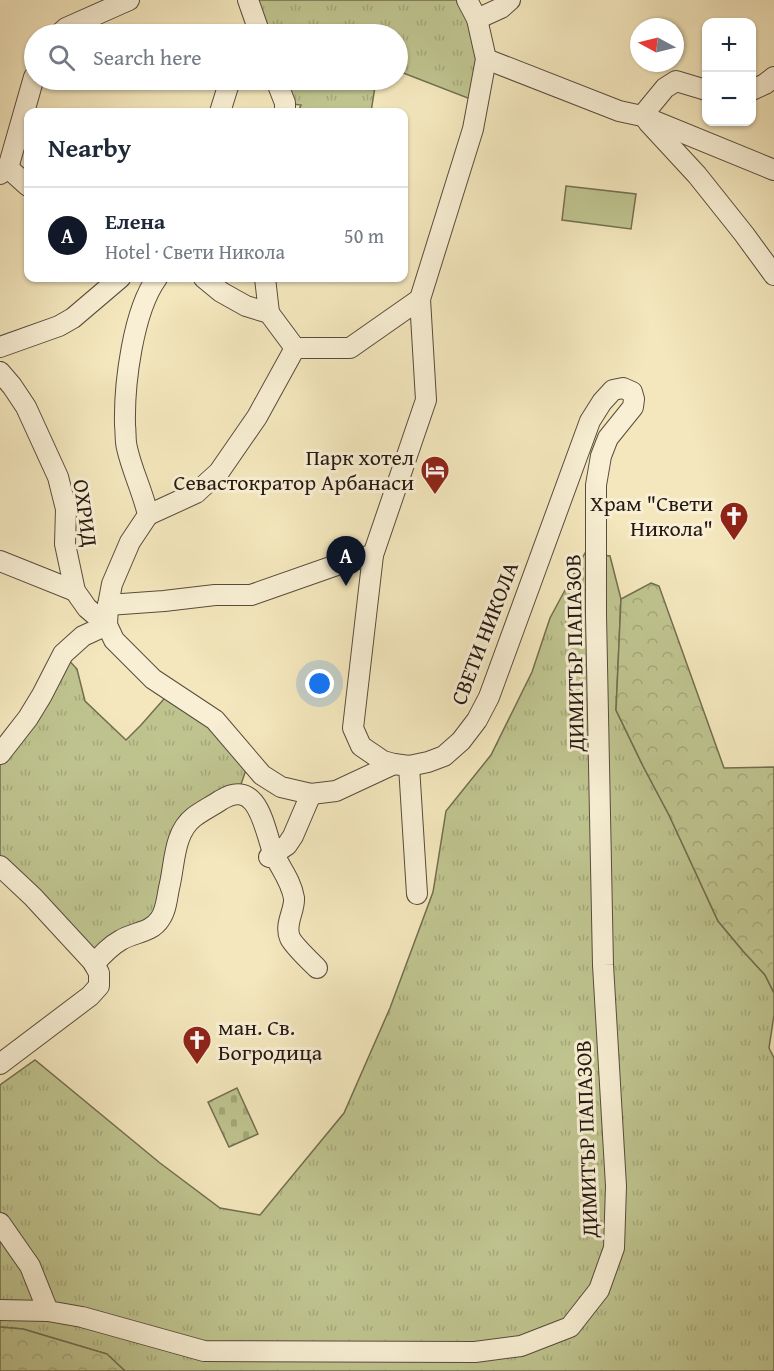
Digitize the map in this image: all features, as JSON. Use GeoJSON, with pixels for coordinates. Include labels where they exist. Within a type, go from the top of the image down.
{"type":"FeatureCollection","features":[{"type":"Feature","properties":{"kind":"street"},"geometry":{"type":"LineString","coordinates":[[75,24],[129,0]]}},
{"type":"Feature","properties":{"kind":"street"},"geometry":{"type":"LineString","coordinates":[[248,0],[253,24]]}},
{"type":"Feature","properties":{"kind":"street"},"geometry":{"type":"LineString","coordinates":[[401,765],[374,756],[361,746],[353,728],[373,555],[426,400],[420,299],[474,129],[486,58],[477,19],[467,0]]}},
{"type":"Feature","properties":{"kind":"street"},"geometry":{"type":"LineString","coordinates":[[477,19],[501,8],[510,0]]}},
{"type":"Feature","properties":{"kind":"street"},"geometry":{"type":"LineString","coordinates":[[486,58],[619,111],[642,116],[774,170]]}},
{"type":"Feature","properties":{"kind":"street"},"geometry":{"type":"LineString","coordinates":[[756,88],[774,77]]}},
{"type":"Feature","properties":{"kind":"street"},"geometry":{"type":"LineString","coordinates":[[642,116],[665,88],[676,81],[702,89]]}},
{"type":"Feature","properties":{"kind":"street"},"geometry":{"type":"LineString","coordinates":[[24,108],[30,90]]}},
{"type":"Feature","properties":{"kind":"street"},"geometry":{"type":"LineString","coordinates":[[221,108],[227,90]]}},
{"type":"Feature","properties":{"kind":"street"},"geometry":{"type":"LineString","coordinates":[[280,90],[285,108]]}},
{"type":"Feature","properties":{"kind":"street"},"geometry":{"type":"LineString","coordinates":[[24,108],[4,171],[24,184]]}},
{"type":"Feature","properties":{"kind":"street"},"geometry":{"type":"LineString","coordinates":[[642,116],[698,175],[774,275]]}},
{"type":"Feature","properties":{"kind":"street"},"geometry":{"type":"LineString","coordinates":[[0,347],[59,326],[73,318],[115,282]]}},
{"type":"Feature","properties":{"kind":"street"},"geometry":{"type":"LineString","coordinates":[[148,514],[126,446],[125,409],[127,375],[136,330],[150,282]]}},
{"type":"Feature","properties":{"kind":"street"},"geometry":{"type":"LineString","coordinates":[[209,282],[221,292],[246,306],[269,313]]}},
{"type":"Feature","properties":{"kind":"street"},"geometry":{"type":"LineString","coordinates":[[265,282],[269,313],[295,348]]}},
{"type":"Feature","properties":{"kind":"street"},"geometry":{"type":"LineString","coordinates":[[295,348],[350,348],[420,299]]}},
{"type":"Feature","properties":{"kind":"street"},"geometry":{"type":"LineString","coordinates":[[0,754],[28,718],[63,654],[83,636],[108,625],[108,605],[112,584],[130,542],[148,514],[196,493],[219,472],[257,417],[295,348]]}},
{"type":"Feature","properties":{"kind":"street","name":"ОХРИД"},"geometry":{"type":"LineString","coordinates":[[0,372],[27,407],[58,477],[66,509],[65,544],[75,591],[87,608],[108,625],[114,640],[153,679],[215,720],[262,775],[281,787],[310,794]]}},
{"type":"Feature","properties":{"kind":"street","name":"СВЕТИ НИКОЛА"},"geometry":{"type":"LineString","coordinates":[[401,765],[428,762],[444,756],[461,741],[477,720],[489,697],[590,421],[613,390],[623,388],[632,392],[634,403],[608,438],[601,456],[596,485],[596,539]]}},
{"type":"Feature","properties":{"kind":"street","name":"ДИМИТЪР ПАПАЗОВ"},"geometry":{"type":"LineString","coordinates":[[0,1310],[48,1311],[82,1317],[204,1351],[475,1352],[521,1346],[570,1327],[599,1290],[614,1248],[616,1186],[603,965],[596,539]]}},
{"type":"Feature","properties":{"kind":"street"},"geometry":{"type":"LineString","coordinates":[[108,605],[164,602],[215,595],[251,595],[348,561],[373,555]]}},
{"type":"Feature","properties":{"kind":"street"},"geometry":{"type":"LineString","coordinates":[[0,561],[75,591]]}},
{"type":"Feature","properties":{"kind":"street"},"geometry":{"type":"LineString","coordinates":[[271,855],[287,845],[293,836],[310,794],[336,791],[401,765]]}},
{"type":"Feature","properties":{"kind":"street"},"geometry":{"type":"LineString","coordinates":[[401,765],[417,894]]}},
{"type":"Feature","properties":{"kind":"street"},"geometry":{"type":"LineString","coordinates":[[94,964],[110,946],[123,938],[154,926],[161,918],[182,831],[192,818],[230,794],[238,793],[252,800],[260,814],[271,855],[292,886],[294,902],[288,928],[290,938],[317,968]]}},
{"type":"Feature","properties":{"kind":"street"},"geometry":{"type":"LineString","coordinates":[[0,866],[33,897],[94,964],[99,973],[99,986],[90,996],[0,1064]]}},
{"type":"Feature","properties":{"kind":"street"},"geometry":{"type":"LineString","coordinates":[[0,1223],[30,1266],[48,1311]]}},
{"type":"Feature","properties":{"kind":"green space"},"geometry":{"type":"Polygon","coordinates":[[[248,0],[467,0],[477,19],[478,102],[408,75],[408,24],[256,24],[248,0]]]}},
{"type":"Feature","properties":{"kind":"green space"},"geometry":{"type":"Polygon","coordinates":[[[280,90],[374,90],[372,108],[300,108],[301,105],[285,103],[280,90]]]}},
{"type":"Feature","properties":{"kind":"green space"},"geometry":{"type":"Polygon","coordinates":[[[566,186],[636,194],[631,229],[562,220],[566,186]]]}},
{"type":"Feature","properties":{"kind":"green space"},"geometry":{"type":"Polygon","coordinates":[[[585,553],[610,556],[621,599],[616,710],[669,815],[718,921],[765,975],[774,993],[774,1015],[769,1048],[774,1058],[774,1371],[125,1371],[106,1354],[23,1329],[0,1327],[0,1085],[35,1060],[160,1163],[220,1208],[260,1215],[344,1113],[390,1008],[433,892],[446,811],[491,755],[532,672],[550,618],[585,553]]]}},
{"type":"Feature","properties":{"kind":"green space"},"geometry":{"type":"Polygon","coordinates":[[[651,583],[659,586],[724,768],[774,767],[774,993],[765,975],[718,921],[669,815],[616,710],[621,599],[651,583]]]}},
{"type":"Feature","properties":{"kind":"green space"},"geometry":{"type":"Polygon","coordinates":[[[63,654],[77,669],[85,701],[126,740],[171,691],[249,761],[238,793],[192,818],[161,918],[94,964],[0,866],[0,754],[63,654]]]}},
{"type":"Feature","properties":{"kind":"green space"},"geometry":{"type":"Polygon","coordinates":[[[237,1088],[258,1134],[229,1147],[208,1102],[237,1088]]]}},
{"type":"Feature","properties":{"kind":"green space"},"geometry":{"type":"Polygon","coordinates":[[[0,1327],[23,1329],[107,1354],[125,1371],[0,1371],[0,1327]]]}},
{"type":"Feature","properties":{"kind":"place","name":"Парк хотел Севастократор Арбанаси"},"geometry":{"type":"Point","coordinates":[435,496]}},
{"type":"Feature","properties":{"kind":"place","name":"Храм \"Свети Никола\""},"geometry":{"type":"Point","coordinates":[734,542]}},
{"type":"Feature","properties":{"kind":"place","name":"Елена"},"geometry":{"type":"Point","coordinates":[346,586]}},
{"type":"Feature","properties":{"kind":"place","name":"ман. Св. Богродица"},"geometry":{"type":"Point","coordinates":[197,1066]}}]}
